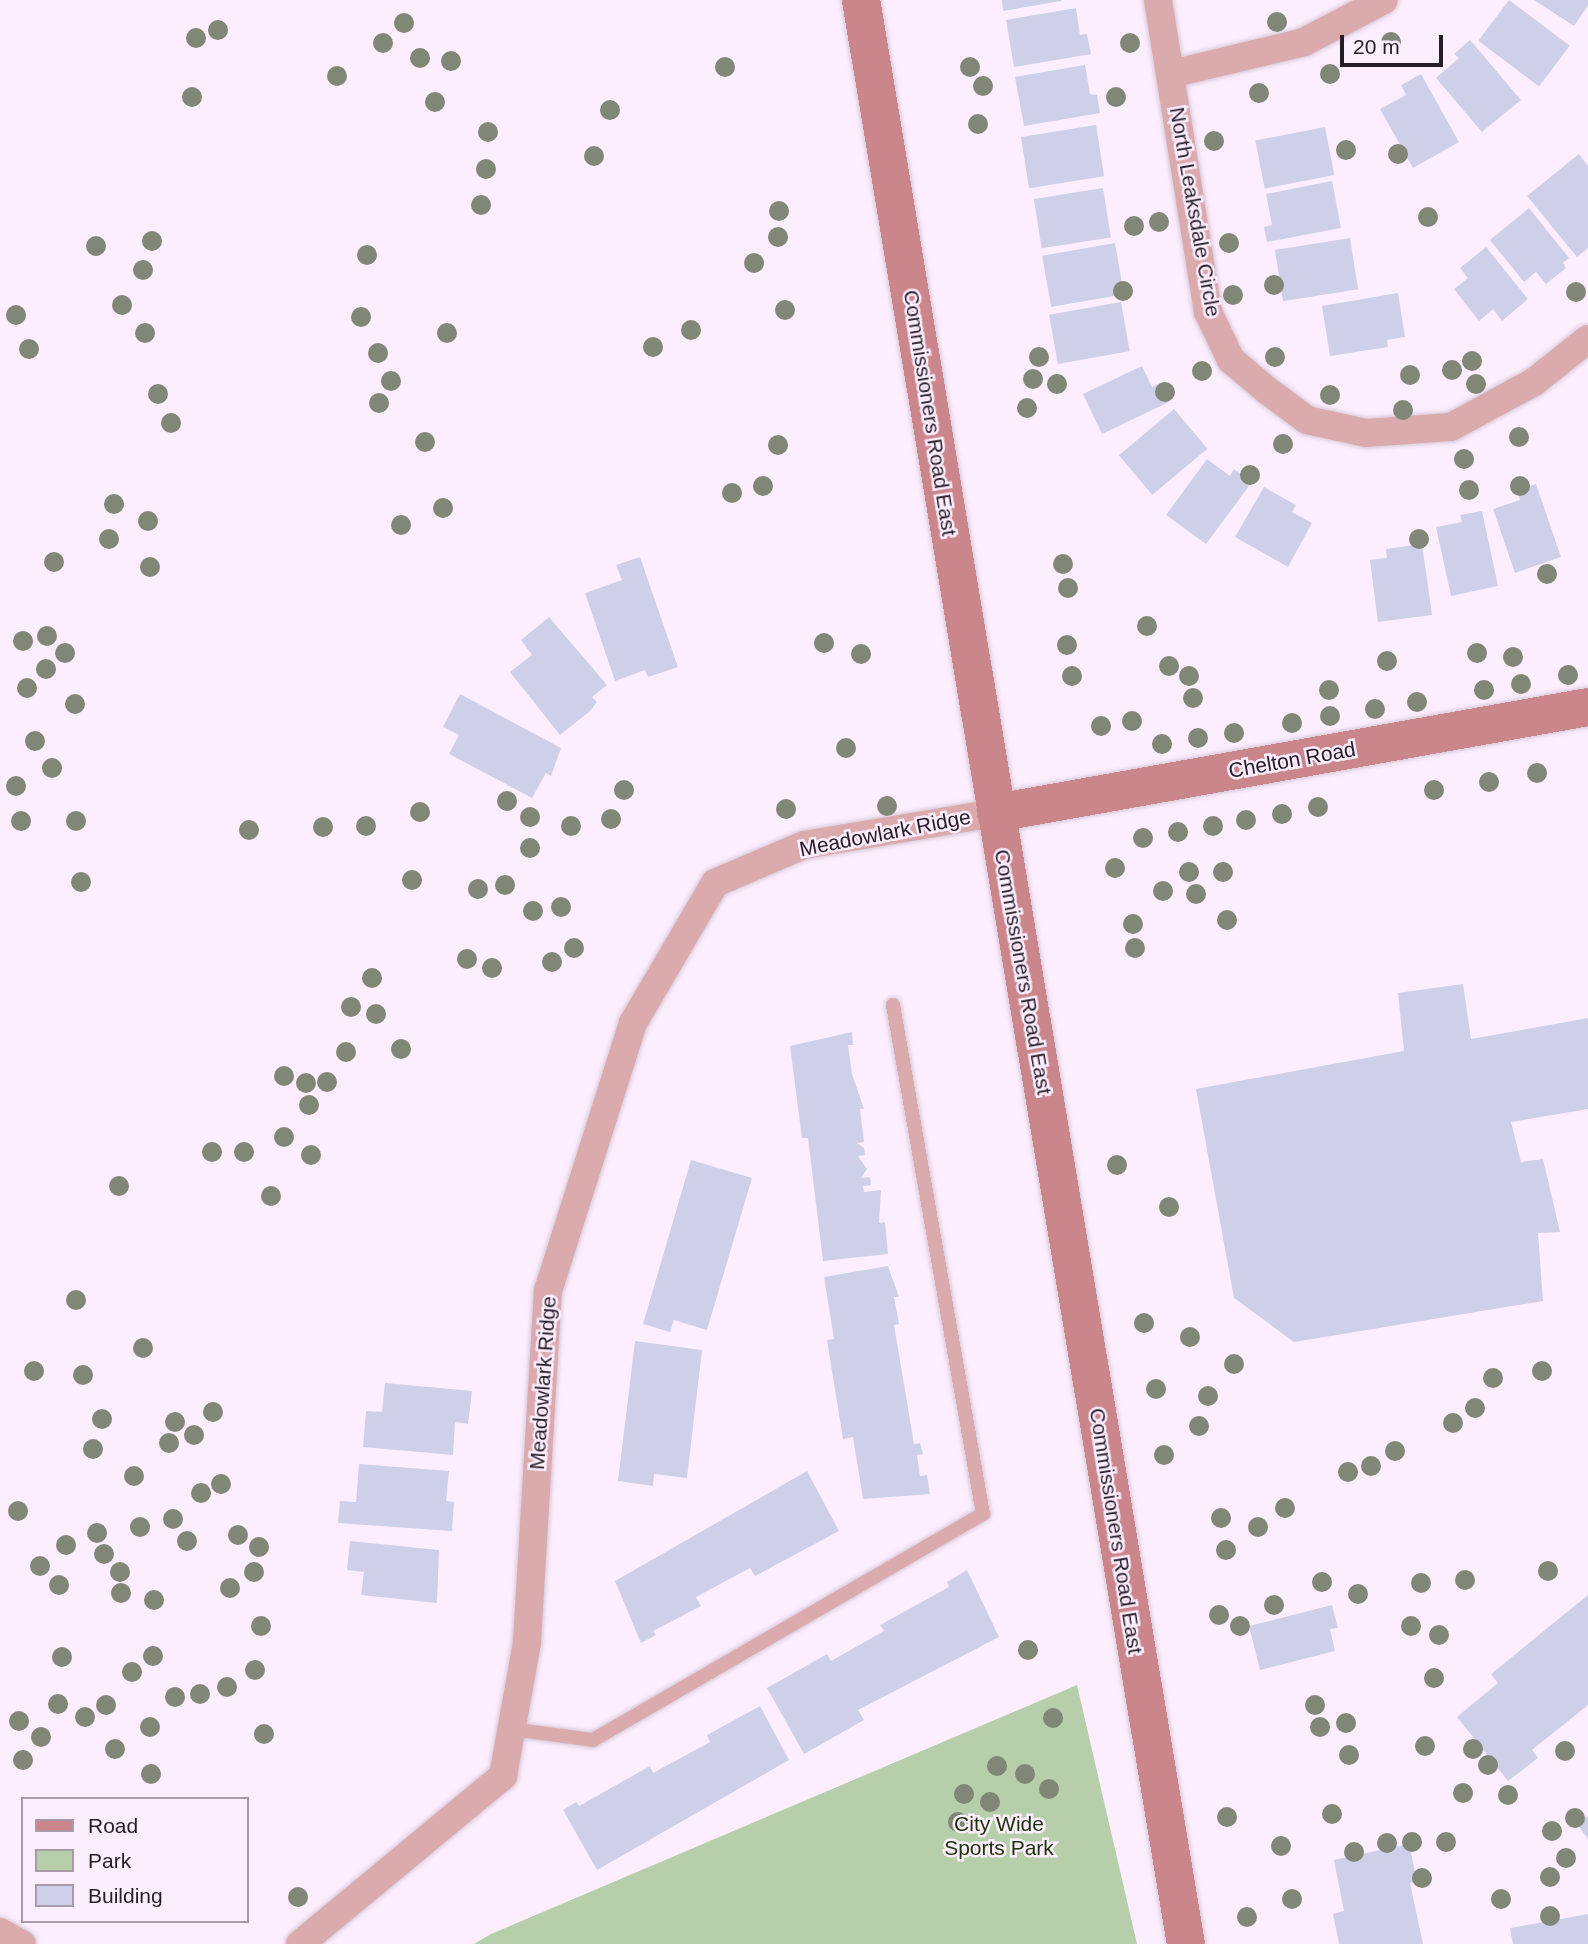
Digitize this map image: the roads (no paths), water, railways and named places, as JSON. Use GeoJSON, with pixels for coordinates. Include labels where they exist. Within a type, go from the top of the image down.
{"type":"FeatureCollection","features":[{"type":"Feature","properties":{"kind":"main road","name":"Commissioners Road East"},"geometry":{"type":"LineString","coordinates":[[861,0],[1186,1944]]}},
{"type":"Feature","properties":{"kind":"main road","name":"Chelton Road"},"geometry":{"type":"LineString","coordinates":[[996,813],[1588,707]]}},
{"type":"Feature","properties":{"kind":"street","name":"North Leaksdale Circle"},"geometry":{"type":"LineString","coordinates":[[1158,0],[1208,312],[1231,360],[1307,420],[1366,433],[1451,427],[1534,382],[1588,339]]}},
{"type":"Feature","properties":{"kind":"street"},"geometry":{"type":"LineString","coordinates":[[1171,74],[1304,42],[1384,0]]}},
{"type":"Feature","properties":{"kind":"street","name":"Meadowlark Ridge"},"geometry":{"type":"LineString","coordinates":[[300,1944],[503,1776],[527,1642],[548,1291],[633,1023],[715,883],[804,845],[996,813]]}},
{"type":"Feature","properties":{"kind":"street"},"geometry":{"type":"LineString","coordinates":[[0,1932],[22,1944]]}},
{"type":"Feature","properties":{"kind":"lane"},"geometry":{"type":"LineString","coordinates":[[511,1729],[593,1740],[983,1514],[893,1005]]}},
{"type":"Feature","properties":{"kind":"park label","name":"City Wide Sports Park"},"geometry":{"type":"Point","coordinates":[999,1836]}}]}
